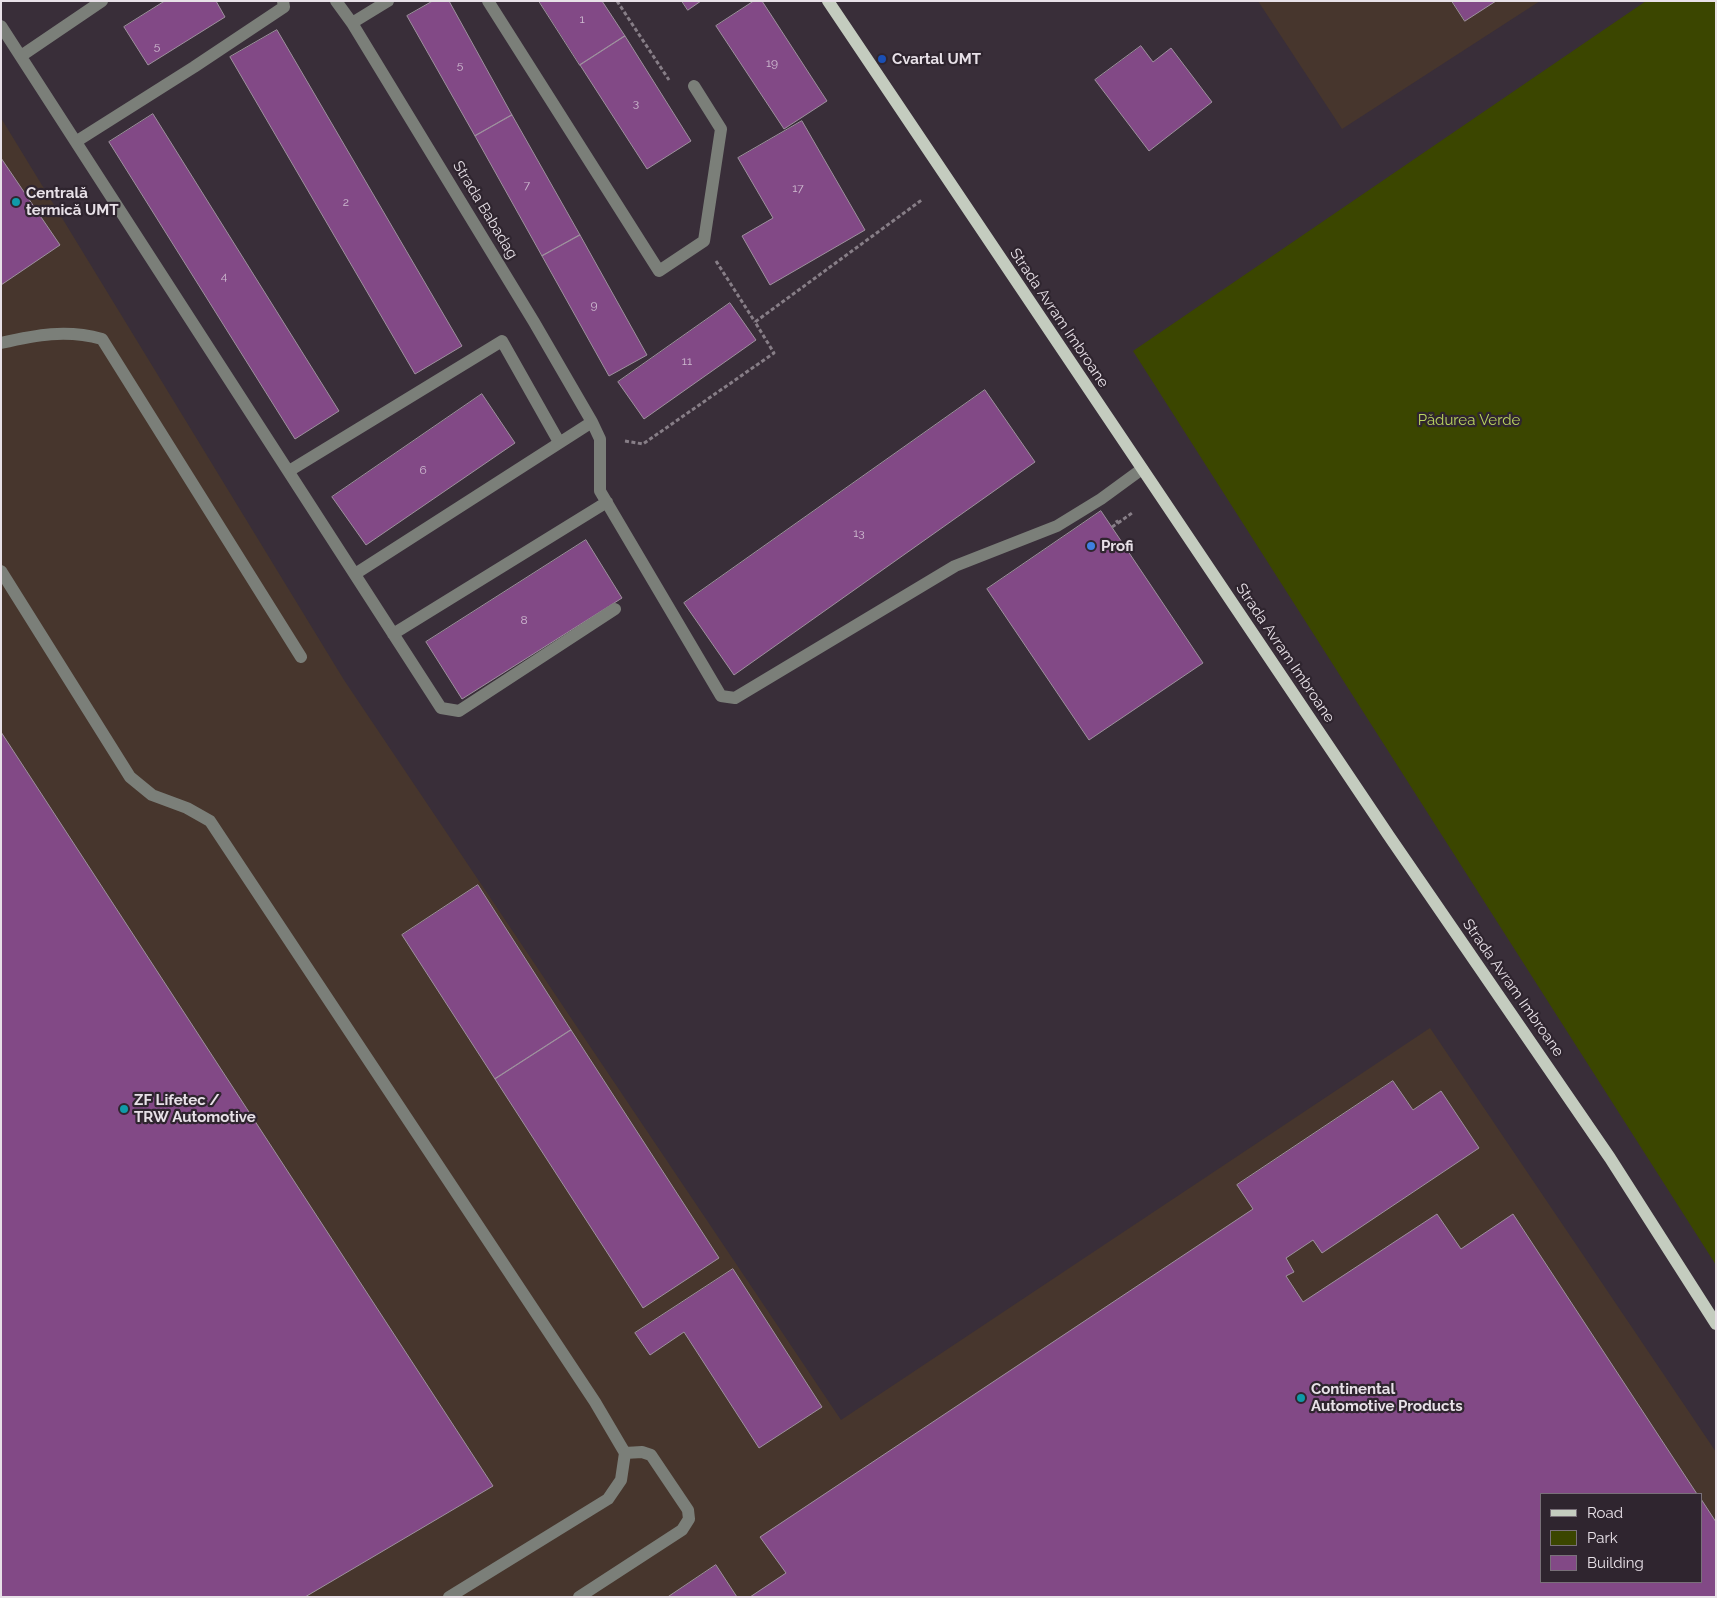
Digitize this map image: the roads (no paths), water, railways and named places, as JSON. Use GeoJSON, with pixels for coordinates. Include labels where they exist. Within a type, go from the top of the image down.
{"type":"FeatureCollection","features":[{"type":"Feature","properties":{"kind":"main road","name":"Strada Avram Imbroane"},"geometry":{"type":"LineString","coordinates":[[828,1],[1389,836],[1610,1158],[1716,1324]]}},
{"type":"Feature","properties":{"kind":"street"},"geometry":{"type":"LineString","coordinates":[[22,56],[102,1]]}},
{"type":"Feature","properties":{"kind":"street"},"geometry":{"type":"LineString","coordinates":[[77,141],[284,7],[283,1]]}},
{"type":"Feature","properties":{"kind":"street","name":"Strada Babadag"},"geometry":{"type":"LineString","coordinates":[[336,1],[352,23],[534,322],[592,422],[600,439],[600,490],[607,502]]}},
{"type":"Feature","properties":{"kind":"street"},"geometry":{"type":"LineString","coordinates":[[352,23],[388,1]]}},
{"type":"Feature","properties":{"kind":"street"},"geometry":{"type":"LineString","coordinates":[[488,1],[659,271],[704,241],[721,129],[694,86]]}},
{"type":"Feature","properties":{"kind":"street"},"geometry":{"type":"LineString","coordinates":[[1,26],[77,141],[441,708],[459,711],[615,610]]}},
{"type":"Feature","properties":{"kind":"street"},"geometry":{"type":"LineString","coordinates":[[1,343],[32,336],[68,333],[85,334],[102,339],[301,657]]}},
{"type":"Feature","properties":{"kind":"street"},"geometry":{"type":"LineString","coordinates":[[289,471],[502,341],[559,442]]}},
{"type":"Feature","properties":{"kind":"street"},"geometry":{"type":"LineString","coordinates":[[355,574],[592,422]]}},
{"type":"Feature","properties":{"kind":"street"},"geometry":{"type":"LineString","coordinates":[[393,634],[607,502],[721,696],[735,698],[955,566],[1058,526],[1101,499],[1142,469]]}},
{"type":"Feature","properties":{"kind":"street"},"geometry":{"type":"LineString","coordinates":[[1,571],[130,777],[152,795],[187,808],[210,821],[595,1402],[625,1453],[621,1480],[608,1499],[449,1597]]}},
{"type":"Feature","properties":{"kind":"street"},"geometry":{"type":"LineString","coordinates":[[580,1597],[682,1530],[689,1519],[688,1510],[651,1455],[642,1452],[625,1453]]}},
{"type":"Feature","properties":{"kind":"place","name":"Cvartal UMT"},"geometry":{"type":"Point","coordinates":[882,59]}},
{"type":"Feature","properties":{"kind":"place","name":"Centrală termică UMT"},"geometry":{"type":"Point","coordinates":[16,202]}},
{"type":"Feature","properties":{"kind":"place","name":"Profi"},"geometry":{"type":"Point","coordinates":[1091,546]}},
{"type":"Feature","properties":{"kind":"place","name":"ZF Lifetec / TRW Automotive"},"geometry":{"type":"Point","coordinates":[124,1109]}},
{"type":"Feature","properties":{"kind":"place","name":"Continental Automotive Products"},"geometry":{"type":"Point","coordinates":[1301,1398]}},
{"type":"Feature","properties":{"kind":"park label","name":"Pădurea Verde"},"geometry":{"type":"Point","coordinates":[1469,420]}}]}
